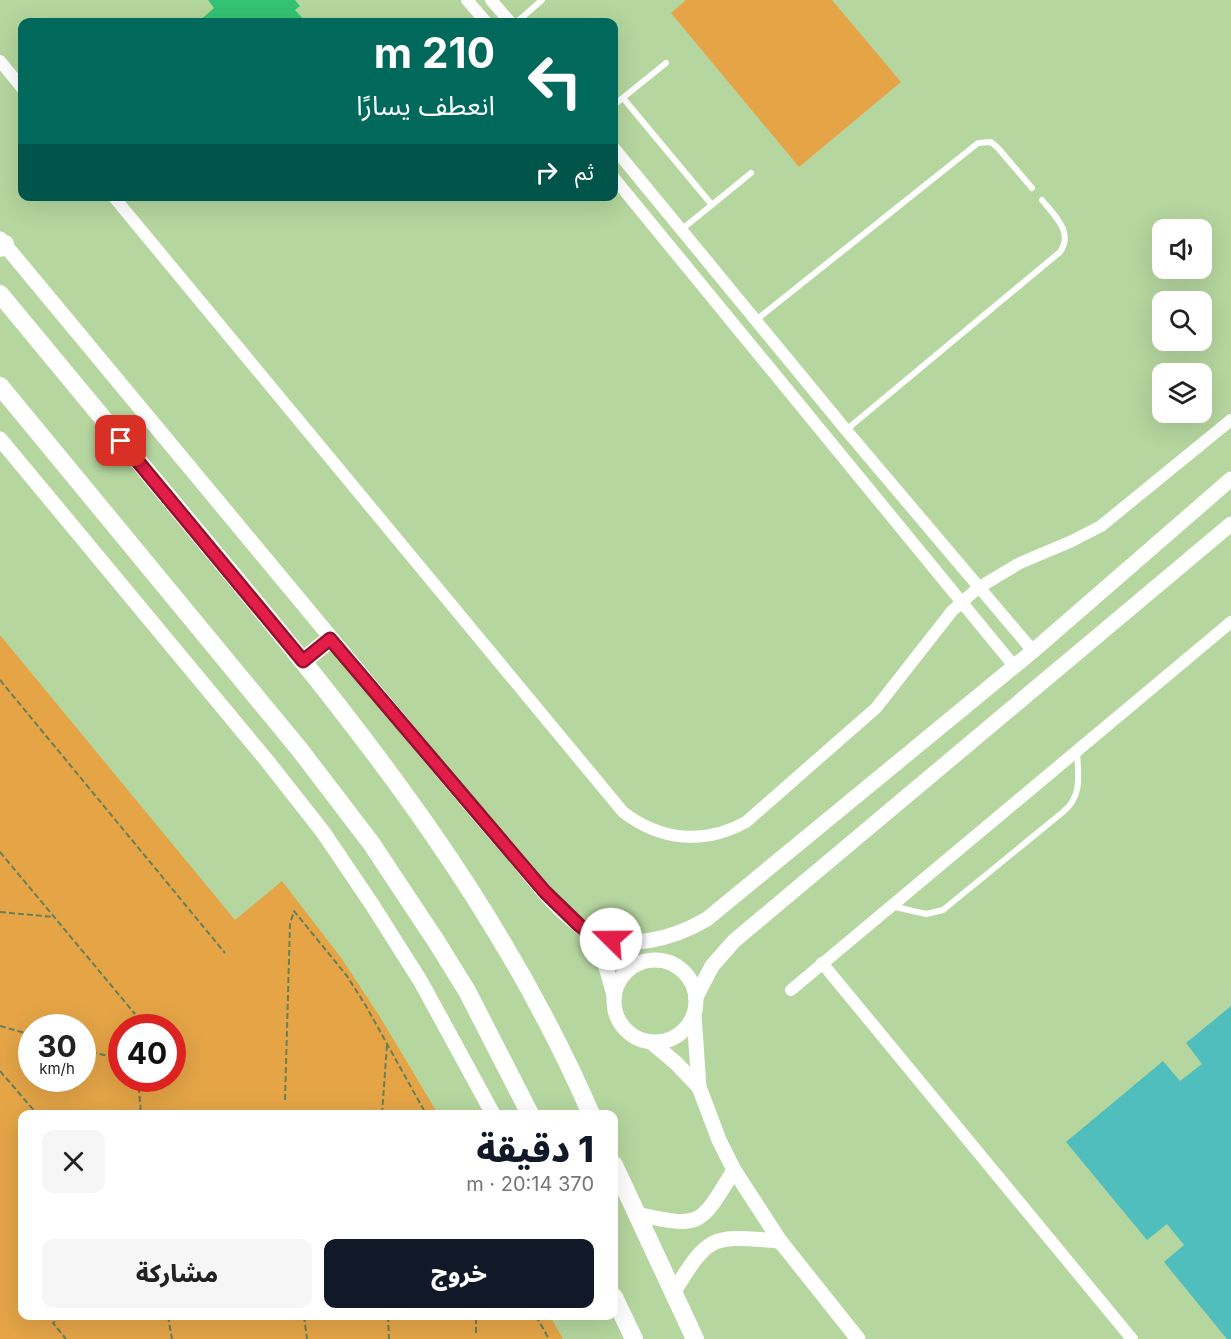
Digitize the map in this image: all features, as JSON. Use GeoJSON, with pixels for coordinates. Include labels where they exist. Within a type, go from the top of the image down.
{"type":"FeatureCollection","features":[{"type":"Feature","properties":{"kind":"main road"},"geometry":{"type":"LineString","coordinates":[[0,294],[303,661],[386,768],[467,883],[527,982],[568,1061],[589,1110]]}},
{"type":"Feature","properties":{"kind":"main road"},"geometry":{"type":"LineString","coordinates":[[0,386],[300,750],[371,843],[424,921],[467,991],[528,1110]]}},
{"type":"Feature","properties":{"kind":"main road"},"geometry":{"type":"LineString","coordinates":[[303,661],[330,639]]}},
{"type":"Feature","properties":{"kind":"main road"},"geometry":{"type":"LineString","coordinates":[[618,1174],[695,1339]]}},
{"type":"Feature","properties":{"kind":"main road"},"geometry":{"type":"LineString","coordinates":[[618,1308],[634,1339]]}},
{"type":"Feature","properties":{"kind":"street"},"geometry":{"type":"LineString","coordinates":[[467,0],[483,18]]}},
{"type":"Feature","properties":{"kind":"street"},"geometry":{"type":"LineString","coordinates":[[491,0],[507,18]]}},
{"type":"Feature","properties":{"kind":"street"},"geometry":{"type":"LineString","coordinates":[[0,61],[18,83]]}},
{"type":"Feature","properties":{"kind":"street"},"geometry":{"type":"LineString","coordinates":[[618,153],[846,430],[1033,651]]}},
{"type":"Feature","properties":{"kind":"street"},"geometry":{"type":"LineString","coordinates":[[618,183],[1014,666]]}},
{"type":"Feature","properties":{"kind":"street"},"geometry":{"type":"LineString","coordinates":[[117,201],[623,812],[646,827],[672,836],[699,838],[723,833],[746,822],[876,708],[934,633],[978,588],[1020,563],[1086,534],[1108,521],[1231,420]]}},
{"type":"Feature","properties":{"kind":"street"},"geometry":{"type":"LineString","coordinates":[[2,244],[330,639],[530,875],[560,908],[591,934],[604,960],[620,1023],[633,1036],[651,1042],[699,1087]]}},
{"type":"Feature","properties":{"kind":"street"},"geometry":{"type":"LineString","coordinates":[[0,439],[268,762],[323,832],[421,982],[491,1110]]}},
{"type":"Feature","properties":{"kind":"street"},"geometry":{"type":"LineString","coordinates":[[591,934],[631,942],[651,940],[690,929],[714,914],[1033,651],[1231,479]]}},
{"type":"Feature","properties":{"kind":"street"},"geometry":{"type":"LineString","coordinates":[[858,1339],[780,1241],[734,1170],[719,1140],[699,1087],[694,1015],[696,996],[712,966],[734,941],[1231,524]]}},
{"type":"Feature","properties":{"kind":"street"},"geometry":{"type":"LineString","coordinates":[[791,990],[1231,622]]}},
{"type":"Feature","properties":{"kind":"street"},"geometry":{"type":"LineString","coordinates":[[651,940],[653,960]]}},
{"type":"Feature","properties":{"kind":"street"},"geometry":{"type":"LineString","coordinates":[[614,996],[620,979],[626,972],[642,962],[653,960],[669,962],[684,972],[690,979],[696,996]]}},
{"type":"Feature","properties":{"kind":"street"},"geometry":{"type":"LineString","coordinates":[[822,963],[1132,1339]]}},
{"type":"Feature","properties":{"kind":"street"},"geometry":{"type":"LineString","coordinates":[[651,1042],[669,1040],[677,1036],[690,1023],[694,1015]]}},
{"type":"Feature","properties":{"kind":"street"},"geometry":{"type":"LineString","coordinates":[[636,1214],[680,1223],[695,1220],[707,1212],[734,1170]]}},
{"type":"Feature","properties":{"kind":"street"},"geometry":{"type":"LineString","coordinates":[[673,1293],[698,1254],[711,1244],[727,1238],[780,1241]]}},
{"type":"Feature","properties":{"kind":"lane"},"geometry":{"type":"LineString","coordinates":[[522,18],[542,0]]}},
{"type":"Feature","properties":{"kind":"lane"},"geometry":{"type":"LineString","coordinates":[[618,102],[666,63]]}},
{"type":"Feature","properties":{"kind":"lane"},"geometry":{"type":"LineString","coordinates":[[623,98],[711,205]]}},
{"type":"Feature","properties":{"kind":"lane"},"geometry":{"type":"LineString","coordinates":[[756,320],[978,143],[991,142],[999,148],[1032,188]]}},
{"type":"Feature","properties":{"kind":"lane"},"geometry":{"type":"LineString","coordinates":[[681,230],[751,173]]}},
{"type":"Feature","properties":{"kind":"lane"},"geometry":{"type":"LineString","coordinates":[[846,430],[1060,252],[1066,240],[1066,233],[1042,200]]}},
{"type":"Feature","properties":{"kind":"lane"},"geometry":{"type":"LineString","coordinates":[[891,906],[926,914],[944,910],[1063,812],[1078,791],[1077,750]]}},
{"type":"Feature","properties":{"kind":"path"},"geometry":{"type":"LineString","coordinates":[[0,680],[225,953]]}},
{"type":"Feature","properties":{"kind":"path"},"geometry":{"type":"LineString","coordinates":[[0,852],[135,1014]]}},
{"type":"Feature","properties":{"kind":"path"},"geometry":{"type":"LineString","coordinates":[[285,1100],[290,924],[294,911],[347,976],[424,1110]]}},
{"type":"Feature","properties":{"kind":"path"},"geometry":{"type":"LineString","coordinates":[[0,912],[54,917]]}},
{"type":"Feature","properties":{"kind":"path"},"geometry":{"type":"LineString","coordinates":[[0,1026],[18,1031]]}},
{"type":"Feature","properties":{"kind":"path"},"geometry":{"type":"LineString","coordinates":[[382,1110],[387,1044]]}},
{"type":"Feature","properties":{"kind":"path"},"geometry":{"type":"LineString","coordinates":[[0,1071],[34,1110]]}},
{"type":"Feature","properties":{"kind":"path"},"geometry":{"type":"LineString","coordinates":[[139,1092],[141,1110]]}},
{"type":"Feature","properties":{"kind":"path"},"geometry":{"type":"LineString","coordinates":[[57,1320],[53,1323],[66,1339]]}},
{"type":"Feature","properties":{"kind":"path"},"geometry":{"type":"LineString","coordinates":[[169,1320],[172,1339]]}},
{"type":"Feature","properties":{"kind":"path"},"geometry":{"type":"LineString","coordinates":[[305,1320],[307,1339]]}},
{"type":"Feature","properties":{"kind":"path"},"geometry":{"type":"LineString","coordinates":[[388,1320],[389,1339]]}},
{"type":"Feature","properties":{"kind":"path"},"geometry":{"type":"LineString","coordinates":[[476,1320],[476,1333]]}},
{"type":"Feature","properties":{"kind":"path"},"geometry":{"type":"LineString","coordinates":[[538,1320],[549,1339]]}},
{"type":"Feature","properties":{"kind":"shaded area"},"geometry":{"type":"Polygon","coordinates":[[[686,0],[832,0],[901,82],[799,167],[671,13],[686,0]]]}},
{"type":"Feature","properties":{"kind":"shaded area"},"geometry":{"type":"Polygon","coordinates":[[[0,635],[235,920],[282,881],[342,959],[436,1110],[18,1110],[18,1320],[552,1320],[563,1339],[0,1339],[0,635]]]}},
{"type":"Feature","properties":{"kind":"water"},"geometry":{"type":"Polygon","coordinates":[[[1231,1006],[1231,1339],[1227,1339],[1164,1262],[1184,1245],[1167,1224],[1147,1240],[1066,1142],[1163,1061],[1180,1081],[1202,1064],[1186,1043],[1231,1006]]]}},
{"type":"Feature","properties":{"kind":"building"},"geometry":{"type":"Polygon","coordinates":[[[208,0],[295,0],[300,6],[295,10],[302,18],[203,18],[214,8],[208,0]]]}},
{"type":"Feature","properties":{"kind":"route"},"geometry":{"type":"LineString","coordinates":[[121,441],[303,661],[330,639],[545,892],[591,934],[611,939]]}}]}
